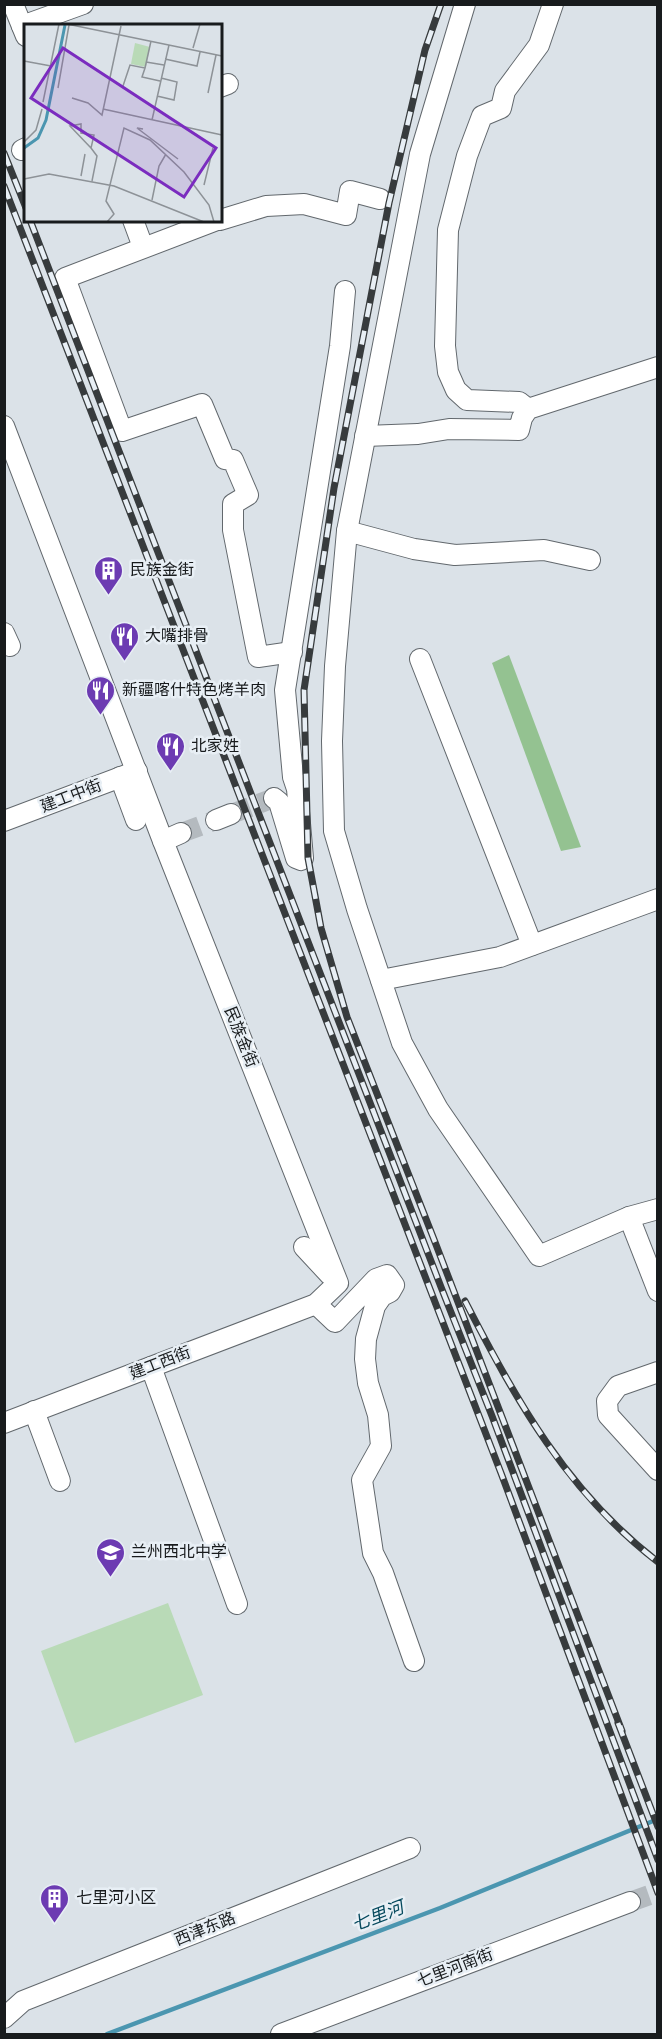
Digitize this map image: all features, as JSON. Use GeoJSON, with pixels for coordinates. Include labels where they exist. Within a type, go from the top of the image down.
{"type":"FeatureCollection","features":[{"type":"Feature","properties":{"kind":"street"},"geometry":{"type":"LineString","coordinates":[[13,4],[24,31]]}},
{"type":"Feature","properties":{"kind":"street"},"geometry":{"type":"LineString","coordinates":[[39,24],[82,4]]}},
{"type":"Feature","properties":{"kind":"street"},"geometry":{"type":"LineString","coordinates":[[465,4],[420,154],[347,531],[335,666],[332,730],[334,831],[357,909],[402,1043],[438,1109],[539,1256],[629,1217],[657,1209]]}},
{"type":"Feature","properties":{"kind":"street"},"geometry":{"type":"LineString","coordinates":[[528,409],[519,402],[467,400],[456,390],[448,372],[445,346],[448,230],[467,156],[482,116],[501,108],[505,91],[539,45],[553,4]]}},
{"type":"Feature","properties":{"kind":"street"},"geometry":{"type":"LineString","coordinates":[[222,219],[266,206],[304,204],[346,215],[350,191],[380,199]]}},
{"type":"Feature","properties":{"kind":"street"},"geometry":{"type":"LineString","coordinates":[[134,222],[143,248]]}},
{"type":"Feature","properties":{"kind":"street"},"geometry":{"type":"LineString","coordinates":[[214,222],[65,278],[123,431],[202,404],[225,459],[233,460],[248,495],[232,504],[233,530],[258,657],[292,652]]}},
{"type":"Feature","properties":{"kind":"street"},"geometry":{"type":"LineString","coordinates":[[274,798],[279,802],[296,858],[301,860],[303,858],[297,789],[292,777],[285,690],[340,345],[345,291]]}},
{"type":"Feature","properties":{"kind":"street"},"geometry":{"type":"LineString","coordinates":[[365,436],[418,434],[449,429],[519,430],[522,418],[528,409],[657,367]]}},
{"type":"Feature","properties":{"kind":"street","name":"民族金街"},"geometry":{"type":"LineString","coordinates":[[4,426],[129,774],[172,837],[338,1283]]}},
{"type":"Feature","properties":{"kind":"street"},"geometry":{"type":"LineString","coordinates":[[347,531],[414,549],[454,555],[544,550],[590,560]]}},
{"type":"Feature","properties":{"kind":"street"},"geometry":{"type":"LineString","coordinates":[[420,659],[532,945]]}},
{"type":"Feature","properties":{"kind":"street"},"geometry":{"type":"LineString","coordinates":[[129,774],[136,820]]}},
{"type":"Feature","properties":{"kind":"street","name":"建工中街"},"geometry":{"type":"LineString","coordinates":[[4,821],[129,774]]}},
{"type":"Feature","properties":{"kind":"street"},"geometry":{"type":"LineString","coordinates":[[381,980],[500,957],[657,899]]}},
{"type":"Feature","properties":{"kind":"street"},"geometry":{"type":"LineString","coordinates":[[629,1217],[657,1291]]}},
{"type":"Feature","properties":{"kind":"street"},"geometry":{"type":"LineString","coordinates":[[304,1247],[338,1283],[316,1304],[335,1322],[376,1279],[387,1275],[394,1285],[375,1306],[366,1339],[368,1383],[378,1414],[381,1446],[362,1480],[373,1553],[383,1573],[414,1661]]}},
{"type":"Feature","properties":{"kind":"street","name":"建工西街"},"geometry":{"type":"LineString","coordinates":[[4,1423],[316,1304]]}},
{"type":"Feature","properties":{"kind":"street"},"geometry":{"type":"LineString","coordinates":[[151,1367],[237,1604]]}},
{"type":"Feature","properties":{"kind":"street"},"geometry":{"type":"LineString","coordinates":[[657,1372],[618,1386],[607,1401],[608,1415],[657,1470]]}},
{"type":"Feature","properties":{"kind":"street"},"geometry":{"type":"LineString","coordinates":[[34,1412],[60,1481]]}},
{"type":"Feature","properties":{"kind":"street","name":"西津东路"},"geometry":{"type":"LineString","coordinates":[[4,2018],[23,2001],[410,1848]]}},
{"type":"Feature","properties":{"kind":"street","name":"七里河南街"},"geometry":{"type":"LineString","coordinates":[[281,2034],[630,1902]]}},
{"type":"Feature","properties":{"kind":"green space"},"geometry":{"type":"Polygon","coordinates":[[[509,655],[581,847],[561,851],[492,663],[509,655]]]}},
{"type":"Feature","properties":{"kind":"green space"},"geometry":{"type":"Polygon","coordinates":[[[168,1603],[203,1695],[75,1743],[41,1651],[168,1603]]]}},
{"type":"Feature","properties":{"kind":"waterway","name":"七里河"},"geometry":{"type":"LineString","coordinates":[[107,2034],[440,1908],[658,1819]]}},
{"type":"Feature","properties":{"kind":"tunnel"},"geometry":{"type":"LineString","coordinates":[[231,814],[274,798]]}},
{"type":"Feature","properties":{"kind":"tunnel"},"geometry":{"type":"LineString","coordinates":[[181,833],[216,820]]}},
{"type":"Feature","properties":{"kind":"tunnel"},"geometry":{"type":"LineString","coordinates":[[630,1902],[658,1892]]}},
{"type":"Feature","properties":{"kind":"railway"},"geometry":{"type":"LineString","coordinates":[[441,4],[425,50],[389,203],[334,488],[304,690],[308,858],[321,928],[347,1017],[622,1731]]}},
{"type":"Feature","properties":{"kind":"railway"},"geometry":{"type":"LineString","coordinates":[[4,153],[24,203]]}},
{"type":"Feature","properties":{"kind":"railway"},"geometry":{"type":"LineString","coordinates":[[4,186],[501,1473],[658,1893]]}},
{"type":"Feature","properties":{"kind":"railway"},"geometry":{"type":"LineString","coordinates":[[31,222],[492,1416],[658,1860]]}},
{"type":"Feature","properties":{"kind":"railway"},"geometry":{"type":"LineString","coordinates":[[465,1301],[524,1409],[570,1475],[626,1535],[658,1562]]}},
{"type":"Feature","properties":{"kind":"railway"},"geometry":{"type":"LineString","coordinates":[[618,1723],[658,1827]]}},
{"type":"Feature","properties":{"kind":"place","name":"民族金街"},"geometry":{"type":"Point","coordinates":[109,596]}},
{"type":"Feature","properties":{"kind":"place","name":"大嘴排骨"},"geometry":{"type":"Point","coordinates":[124,662]}},
{"type":"Feature","properties":{"kind":"place","name":"新疆喀什特色烤羊肉"},"geometry":{"type":"Point","coordinates":[101,716]}},
{"type":"Feature","properties":{"kind":"place","name":"北家姓"},"geometry":{"type":"Point","coordinates":[170,772]}},
{"type":"Feature","properties":{"kind":"place","name":"兰州西北中学"},"geometry":{"type":"Point","coordinates":[110,1578]}},
{"type":"Feature","properties":{"kind":"place","name":"七里河小区"},"geometry":{"type":"Point","coordinates":[55,1924]}}]}
